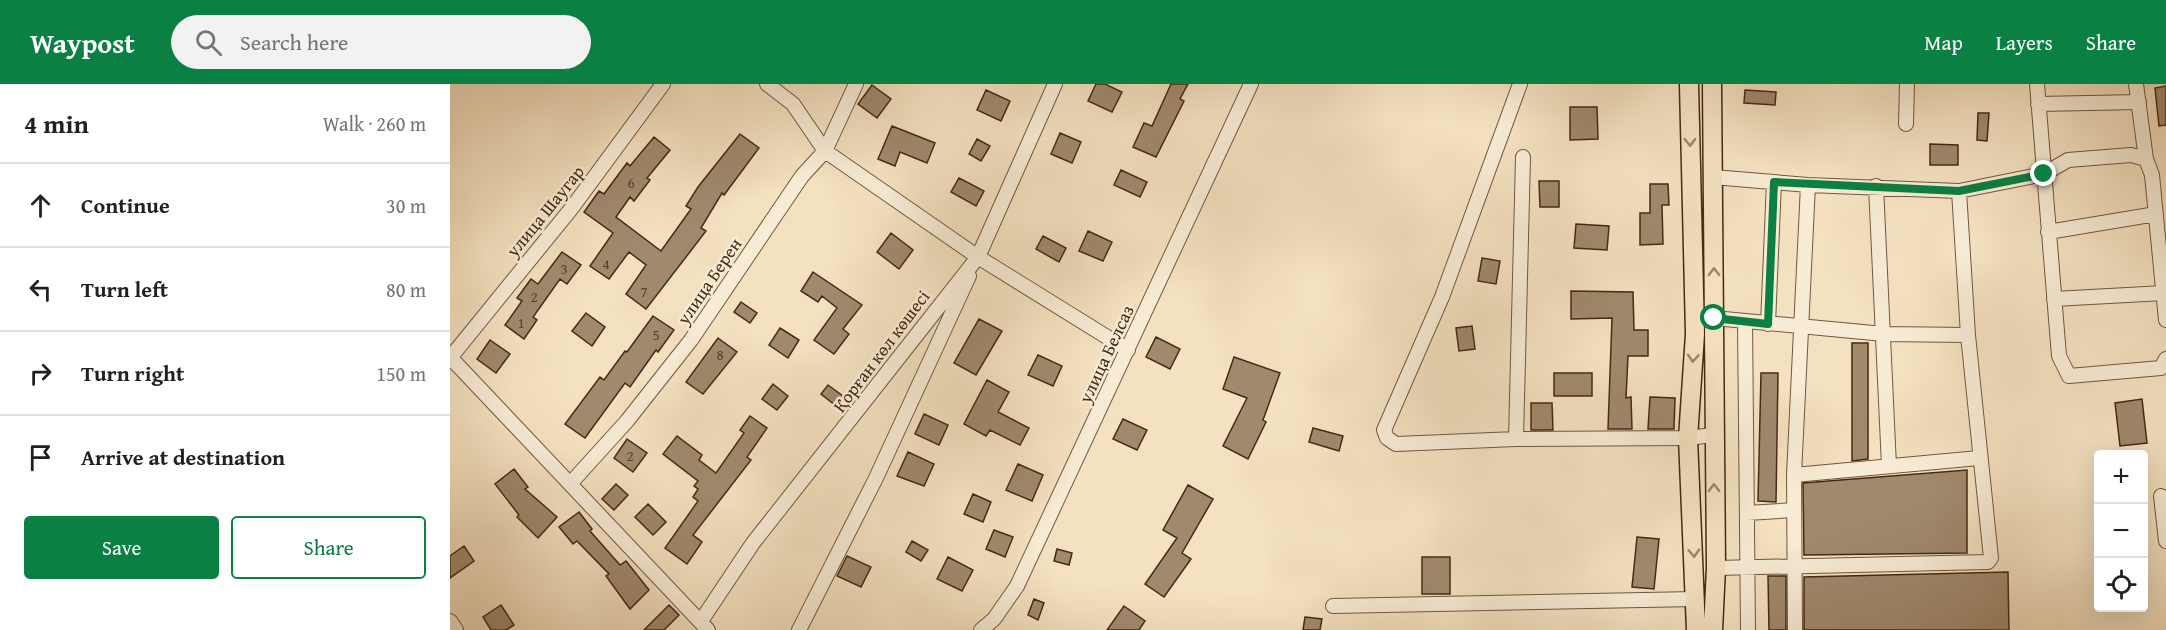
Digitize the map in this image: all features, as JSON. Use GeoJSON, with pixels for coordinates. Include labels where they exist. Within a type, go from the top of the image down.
{"type":"FeatureCollection","features":[{"type":"Feature","properties":{"kind":"main road"},"geometry":{"type":"LineString","coordinates":[[1689,84],[1695,334],[1688,438],[1696,630]]}},
{"type":"Feature","properties":{"kind":"main road"},"geometry":{"type":"LineString","coordinates":[[1712,84],[1713,435],[1716,568],[1713,630]]}},
{"type":"Feature","properties":{"kind":"street","name":"улица Шаугар"},"geometry":{"type":"LineString","coordinates":[[450,358],[571,209],[663,84]]}},
{"type":"Feature","properties":{"kind":"street"},"geometry":{"type":"LineString","coordinates":[[767,84],[793,104],[825,151],[978,257],[1128,350]]}},
{"type":"Feature","properties":{"kind":"street","name":"улица Берен"},"geometry":{"type":"LineString","coordinates":[[570,484],[627,421],[691,340],[802,176],[825,151],[856,84]]}},
{"type":"Feature","properties":{"kind":"street","name":"Қорған көл көшесі"},"geometry":{"type":"LineString","coordinates":[[704,626],[753,543],[978,257],[1055,84]]}},
{"type":"Feature","properties":{"kind":"street","name":"улица Белсаз"},"geometry":{"type":"LineString","coordinates":[[981,630],[994,619],[1017,585],[1251,84]]}},
{"type":"Feature","properties":{"kind":"street"},"geometry":{"type":"LineString","coordinates":[[1520,84],[1442,297],[1384,430],[1387,438],[1396,444],[1516,439],[1688,438],[1713,435]]}},
{"type":"Feature","properties":{"kind":"street"},"geometry":{"type":"LineString","coordinates":[[1906,124],[1907,84]]}},
{"type":"Feature","properties":{"kind":"street"},"geometry":{"type":"LineString","coordinates":[[2037,84],[2059,356],[2069,376],[2161,368],[2166,359]]}},
{"type":"Feature","properties":{"kind":"street"},"geometry":{"type":"LineString","coordinates":[[2136,84],[2146,159],[2152,175],[2166,320]]}},
{"type":"Feature","properties":{"kind":"street"},"geometry":{"type":"LineString","coordinates":[[2038,104],[2139,102]]}},
{"type":"Feature","properties":{"kind":"street"},"geometry":{"type":"LineString","coordinates":[[1713,177],[1808,185],[1959,191],[2044,174],[2068,160],[2131,155],[2146,159]]}},
{"type":"Feature","properties":{"kind":"street"},"geometry":{"type":"LineString","coordinates":[[1516,439],[1523,157]]}},
{"type":"Feature","properties":{"kind":"street"},"geometry":{"type":"LineString","coordinates":[[1768,324],[1774,182]]}},
{"type":"Feature","properties":{"kind":"street"},"geometry":{"type":"LineString","coordinates":[[1795,630],[1794,475],[1803,328],[1808,185]]}},
{"type":"Feature","properties":{"kind":"street"},"geometry":{"type":"LineString","coordinates":[[1876,186],[1889,466]]}},
{"type":"Feature","properties":{"kind":"street"},"geometry":{"type":"LineString","coordinates":[[1716,568],[1988,562],[1991,558],[1968,334],[1959,191]]}},
{"type":"Feature","properties":{"kind":"street"},"geometry":{"type":"LineString","coordinates":[[2048,232],[2156,214]]}},
{"type":"Feature","properties":{"kind":"street"},"geometry":{"type":"LineString","coordinates":[[799,630],[876,478],[978,257]]}},
{"type":"Feature","properties":{"kind":"street"},"geometry":{"type":"LineString","coordinates":[[2054,299],[2164,293]]}},
{"type":"Feature","properties":{"kind":"street"},"geometry":{"type":"LineString","coordinates":[[1714,318],[1884,334],[1968,334]]}},
{"type":"Feature","properties":{"kind":"street"},"geometry":{"type":"LineString","coordinates":[[1745,321],[1748,630]]}},
{"type":"Feature","properties":{"kind":"street"},"geometry":{"type":"LineString","coordinates":[[450,358],[704,626]]}},
{"type":"Feature","properties":{"kind":"street"},"geometry":{"type":"LineString","coordinates":[[1794,475],[1979,458]]}},
{"type":"Feature","properties":{"kind":"street"},"geometry":{"type":"LineString","coordinates":[[2161,496],[2166,541]]}},
{"type":"Feature","properties":{"kind":"street"},"geometry":{"type":"LineString","coordinates":[[1747,513],[1794,510]]}},
{"type":"Feature","properties":{"kind":"street"},"geometry":{"type":"LineString","coordinates":[[1333,606],[1696,599]]}},
{"type":"Feature","properties":{"kind":"street"},"geometry":{"type":"LineString","coordinates":[[450,621],[456,630]]}},
{"type":"Feature","properties":{"kind":"building"},"geometry":{"type":"Polygon","coordinates":[[[1096,84],[1105,84],[1122,92],[1112,112],[1088,101],[1096,84]]]}},
{"type":"Feature","properties":{"kind":"building"},"geometry":{"type":"Polygon","coordinates":[[[1171,84],[1188,84],[1180,99],[1184,101],[1156,157],[1133,147],[1144,123],[1152,126],[1171,84]]]}},
{"type":"Feature","properties":{"kind":"building"},"geometry":{"type":"Polygon","coordinates":[[[872,85],[891,99],[877,118],[858,104],[872,85]]]}},
{"type":"Feature","properties":{"kind":"building"},"geometry":{"type":"Polygon","coordinates":[[[2166,86],[2166,125],[2159,126],[2155,88],[2166,86]]]}},
{"type":"Feature","properties":{"kind":"building"},"geometry":{"type":"Polygon","coordinates":[[[986,90],[1010,101],[1001,121],[977,110],[986,90]]]}},
{"type":"Feature","properties":{"kind":"building"},"geometry":{"type":"Polygon","coordinates":[[[1745,90],[1776,92],[1775,105],[1744,103],[1745,90]]]}},
{"type":"Feature","properties":{"kind":"building"},"geometry":{"type":"Polygon","coordinates":[[[1570,107],[1597,107],[1598,139],[1570,140],[1570,107]]]}},
{"type":"Feature","properties":{"kind":"building"},"geometry":{"type":"Polygon","coordinates":[[[1978,113],[1989,113],[1987,141],[1977,140],[1978,113]]]}},
{"type":"Feature","properties":{"kind":"building"},"geometry":{"type":"Polygon","coordinates":[[[892,126],[935,143],[927,163],[900,152],[895,166],[878,159],[892,126]]]}},
{"type":"Feature","properties":{"kind":"building"},"geometry":{"type":"Polygon","coordinates":[[[1060,133],[1081,142],[1072,163],[1051,154],[1060,133]]]}},
{"type":"Feature","properties":{"kind":"building"},"geometry":{"type":"Polygon","coordinates":[[[740,134],[759,148],[724,195],[722,193],[701,228],[706,231],[646,309],[626,294],[646,265],[629,252],[609,279],[590,266],[613,233],[584,212],[599,191],[604,194],[627,163],[630,166],[654,137],[670,150],[647,178],[650,180],[634,201],[630,197],[616,217],[661,251],[691,209],[686,206],[698,187],[740,134]]]}},
{"type":"Feature","properties":{"kind":"building"},"geometry":{"type":"Polygon","coordinates":[[[977,139],[990,146],[981,161],[969,154],[977,139]]]}},
{"type":"Feature","properties":{"kind":"building"},"geometry":{"type":"Polygon","coordinates":[[[1930,144],[1958,145],[1958,165],[1930,165],[1930,144]]]}},
{"type":"Feature","properties":{"kind":"building"},"geometry":{"type":"Polygon","coordinates":[[[1121,170],[1147,182],[1140,197],[1114,185],[1121,170]]]}},
{"type":"Feature","properties":{"kind":"building"},"geometry":{"type":"Polygon","coordinates":[[[959,178],[984,191],[976,206],[951,192],[959,178]]]}},
{"type":"Feature","properties":{"kind":"building"},"geometry":{"type":"Polygon","coordinates":[[[1539,181],[1559,181],[1559,207],[1540,207],[1539,181]]]}},
{"type":"Feature","properties":{"kind":"building"},"geometry":{"type":"Polygon","coordinates":[[[1650,184],[1668,184],[1669,205],[1662,205],[1663,244],[1640,245],[1640,213],[1650,213],[1650,184]]]}},
{"type":"Feature","properties":{"kind":"building"},"geometry":{"type":"Polygon","coordinates":[[[1576,224],[1609,226],[1607,250],[1574,248],[1576,224]]]}},
{"type":"Feature","properties":{"kind":"building"},"geometry":{"type":"Polygon","coordinates":[[[1088,231],[1112,242],[1103,261],[1079,251],[1088,231]]]}},
{"type":"Feature","properties":{"kind":"building"},"geometry":{"type":"Polygon","coordinates":[[[891,233],[913,250],[899,269],[877,252],[891,233]]]}},
{"type":"Feature","properties":{"kind":"building"},"geometry":{"type":"Polygon","coordinates":[[[1043,236],[1066,248],[1059,262],[1036,249],[1043,236]]]}},
{"type":"Feature","properties":{"kind":"building"},"geometry":{"type":"Polygon","coordinates":[[[562,252],[581,265],[567,284],[560,279],[533,317],[537,320],[524,339],[505,325],[522,301],[517,298],[531,279],[538,284],[562,252]]]}},
{"type":"Feature","properties":{"kind":"building"},"geometry":{"type":"Polygon","coordinates":[[[1482,258],[1500,261],[1496,284],[1478,281],[1482,258]]]}},
{"type":"Feature","properties":{"kind":"building"},"geometry":{"type":"Polygon","coordinates":[[[813,272],[862,305],[843,329],[849,334],[834,354],[814,340],[837,308],[822,296],[818,302],[801,291],[813,272]]]}},
{"type":"Feature","properties":{"kind":"building"},"geometry":{"type":"Polygon","coordinates":[[[1571,291],[1633,292],[1634,330],[1648,330],[1648,356],[1628,356],[1626,398],[1631,397],[1632,429],[1608,429],[1612,318],[1571,319],[1571,291]]]}},
{"type":"Feature","properties":{"kind":"building"},"geometry":{"type":"Polygon","coordinates":[[[741,302],[757,313],[750,323],[734,312],[741,302]]]}},
{"type":"Feature","properties":{"kind":"building"},"geometry":{"type":"Polygon","coordinates":[[[586,313],[605,327],[592,346],[572,331],[586,313]]]}},
{"type":"Feature","properties":{"kind":"building"},"geometry":{"type":"Polygon","coordinates":[[[653,316],[674,330],[658,352],[656,350],[630,387],[625,383],[585,438],[565,424],[600,377],[604,380],[625,351],[627,352],[653,316]]]}},
{"type":"Feature","properties":{"kind":"building"},"geometry":{"type":"Polygon","coordinates":[[[979,319],[1002,331],[976,375],[954,363],[979,319]]]}},
{"type":"Feature","properties":{"kind":"building"},"geometry":{"type":"Polygon","coordinates":[[[1472,326],[1475,349],[1459,351],[1456,328],[1472,326]]]}},
{"type":"Feature","properties":{"kind":"building"},"geometry":{"type":"Polygon","coordinates":[[[780,328],[799,340],[788,358],[769,345],[780,328]]]}},
{"type":"Feature","properties":{"kind":"building"},"geometry":{"type":"Polygon","coordinates":[[[1156,337],[1180,349],[1170,369],[1146,357],[1156,337]]]}},
{"type":"Feature","properties":{"kind":"building"},"geometry":{"type":"Polygon","coordinates":[[[718,338],[737,352],[703,394],[686,382],[718,338]]]}},
{"type":"Feature","properties":{"kind":"building"},"geometry":{"type":"Polygon","coordinates":[[[490,340],[510,354],[496,373],[477,359],[490,340]]]}},
{"type":"Feature","properties":{"kind":"building"},"geometry":{"type":"Polygon","coordinates":[[[1852,343],[1868,343],[1868,459],[1852,461],[1852,343]]]}},
{"type":"Feature","properties":{"kind":"building"},"geometry":{"type":"Polygon","coordinates":[[[1038,355],[1062,366],[1053,386],[1028,375],[1038,355]]]}},
{"type":"Feature","properties":{"kind":"building"},"geometry":{"type":"Polygon","coordinates":[[[1234,357],[1280,373],[1263,420],[1266,422],[1248,459],[1223,446],[1247,398],[1223,389],[1234,357]]]}},
{"type":"Feature","properties":{"kind":"building"},"geometry":{"type":"Polygon","coordinates":[[[1554,373],[1592,373],[1592,396],[1554,396],[1554,373]]]}},
{"type":"Feature","properties":{"kind":"building"},"geometry":{"type":"Polygon","coordinates":[[[1761,373],[1778,373],[1776,502],[1758,501],[1761,373]]]}},
{"type":"Feature","properties":{"kind":"building"},"geometry":{"type":"Polygon","coordinates":[[[987,380],[1009,392],[998,412],[1029,428],[1020,445],[990,430],[986,436],[964,424],[987,380]]]}},
{"type":"Feature","properties":{"kind":"building"},"geometry":{"type":"Polygon","coordinates":[[[773,384],[788,396],[777,410],[762,399],[773,384]]]}},
{"type":"Feature","properties":{"kind":"building"},"geometry":{"type":"Polygon","coordinates":[[[828,385],[847,399],[840,409],[821,394],[828,385]]]}},
{"type":"Feature","properties":{"kind":"building"},"geometry":{"type":"Polygon","coordinates":[[[1650,397],[1675,398],[1674,429],[1648,429],[1650,397]]]}},
{"type":"Feature","properties":{"kind":"building"},"geometry":{"type":"Polygon","coordinates":[[[2142,399],[2147,443],[2120,446],[2115,403],[2142,399]]]}},
{"type":"Feature","properties":{"kind":"building"},"geometry":{"type":"Polygon","coordinates":[[[1531,403],[1552,403],[1553,430],[1531,430],[1531,403]]]}},
{"type":"Feature","properties":{"kind":"building"},"geometry":{"type":"Polygon","coordinates":[[[924,414],[948,425],[939,445],[915,434],[924,414]]]}},
{"type":"Feature","properties":{"kind":"building"},"geometry":{"type":"Polygon","coordinates":[[[750,416],[767,428],[747,457],[751,460],[693,535],[702,542],[687,564],[665,548],[698,501],[693,497],[698,489],[694,486],[698,481],[663,454],[677,436],[702,455],[699,460],[716,473],[744,433],[740,430],[750,416]]]}},
{"type":"Feature","properties":{"kind":"building"},"geometry":{"type":"Polygon","coordinates":[[[1123,419],[1147,430],[1137,450],[1113,439],[1123,419]]]}},
{"type":"Feature","properties":{"kind":"building"},"geometry":{"type":"Polygon","coordinates":[[[1313,428],[1343,436],[1339,451],[1309,442],[1313,428]]]}},
{"type":"Feature","properties":{"kind":"building"},"geometry":{"type":"Polygon","coordinates":[[[627,439],[647,453],[633,472],[614,458],[627,439]]]}},
{"type":"Feature","properties":{"kind":"building"},"geometry":{"type":"Polygon","coordinates":[[[908,452],[934,464],[924,486],[897,476],[908,452]]]}},
{"type":"Feature","properties":{"kind":"building"},"geometry":{"type":"Polygon","coordinates":[[[1018,464],[1043,475],[1032,501],[1006,490],[1018,464]]]}},
{"type":"Feature","properties":{"kind":"building"},"geometry":{"type":"Polygon","coordinates":[[[514,469],[528,487],[525,489],[557,517],[538,538],[517,517],[519,515],[495,484],[514,469]]]}},
{"type":"Feature","properties":{"kind":"building"},"geometry":{"type":"Polygon","coordinates":[[[1967,470],[1967,553],[1804,555],[1803,483],[1967,470]]]}},
{"type":"Feature","properties":{"kind":"building"},"geometry":{"type":"Polygon","coordinates":[[[616,484],[628,495],[614,510],[602,499],[616,484]]]}},
{"type":"Feature","properties":{"kind":"building"},"geometry":{"type":"Polygon","coordinates":[[[1188,485],[1213,499],[1182,553],[1191,559],[1164,597],[1145,584],[1177,538],[1163,530],[1188,485]]]}},
{"type":"Feature","properties":{"kind":"building"},"geometry":{"type":"Polygon","coordinates":[[[973,494],[991,502],[983,522],[964,514],[973,494]]]}},
{"type":"Feature","properties":{"kind":"building"},"geometry":{"type":"Polygon","coordinates":[[[648,504],[666,522],[653,535],[635,517],[648,504]]]}},
{"type":"Feature","properties":{"kind":"building"},"geometry":{"type":"Polygon","coordinates":[[[579,512],[592,529],[590,531],[620,565],[626,561],[649,590],[630,609],[606,576],[609,574],[577,541],[573,544],[559,527],[579,512]]]}},
{"type":"Feature","properties":{"kind":"building"},"geometry":{"type":"Polygon","coordinates":[[[994,530],[1013,537],[1005,557],[986,549],[994,530]]]}},
{"type":"Feature","properties":{"kind":"building"},"geometry":{"type":"Polygon","coordinates":[[[1637,537],[1659,539],[1654,589],[1632,587],[1637,537]]]}},
{"type":"Feature","properties":{"kind":"building"},"geometry":{"type":"Polygon","coordinates":[[[912,541],[928,550],[921,561],[906,552],[912,541]]]}},
{"type":"Feature","properties":{"kind":"building"},"geometry":{"type":"Polygon","coordinates":[[[464,546],[474,561],[450,578],[450,556],[464,546]]]}},
{"type":"Feature","properties":{"kind":"building"},"geometry":{"type":"Polygon","coordinates":[[[1057,549],[1072,553],[1069,565],[1054,561],[1057,549]]]}},
{"type":"Feature","properties":{"kind":"building"},"geometry":{"type":"Polygon","coordinates":[[[847,556],[871,567],[861,587],[837,576],[847,556]]]}},
{"type":"Feature","properties":{"kind":"building"},"geometry":{"type":"Polygon","coordinates":[[[948,557],[973,570],[962,591],[937,579],[948,557]]]}},
{"type":"Feature","properties":{"kind":"building"},"geometry":{"type":"Polygon","coordinates":[[[1422,557],[1450,557],[1450,594],[1422,594],[1422,557]]]}},
{"type":"Feature","properties":{"kind":"building"},"geometry":{"type":"Polygon","coordinates":[[[2008,572],[2009,630],[1804,630],[1804,577],[2008,572]]]}},
{"type":"Feature","properties":{"kind":"building"},"geometry":{"type":"Polygon","coordinates":[[[1768,576],[1786,576],[1786,630],[1769,630],[1768,576]]]}},
{"type":"Feature","properties":{"kind":"building"},"geometry":{"type":"Polygon","coordinates":[[[1034,599],[1044,603],[1038,620],[1028,615],[1034,599]]]}},
{"type":"Feature","properties":{"kind":"building"},"geometry":{"type":"Polygon","coordinates":[[[501,605],[514,625],[506,630],[491,630],[483,617],[501,605]]]}},
{"type":"Feature","properties":{"kind":"building"},"geometry":{"type":"Polygon","coordinates":[[[669,605],[679,615],[664,630],[644,630],[669,605]]]}},
{"type":"Feature","properties":{"kind":"building"},"geometry":{"type":"Polygon","coordinates":[[[1124,606],[1145,621],[1139,630],[1107,630],[1124,606]]]}},
{"type":"Feature","properties":{"kind":"building"},"geometry":{"type":"Polygon","coordinates":[[[1305,617],[1322,619],[1320,630],[1303,630],[1305,617]]]}},
{"type":"Feature","properties":{"kind":"route"},"geometry":{"type":"LineString","coordinates":[[1714,318],[1768,324],[1774,182],[1959,191],[2044,174]]}}]}
